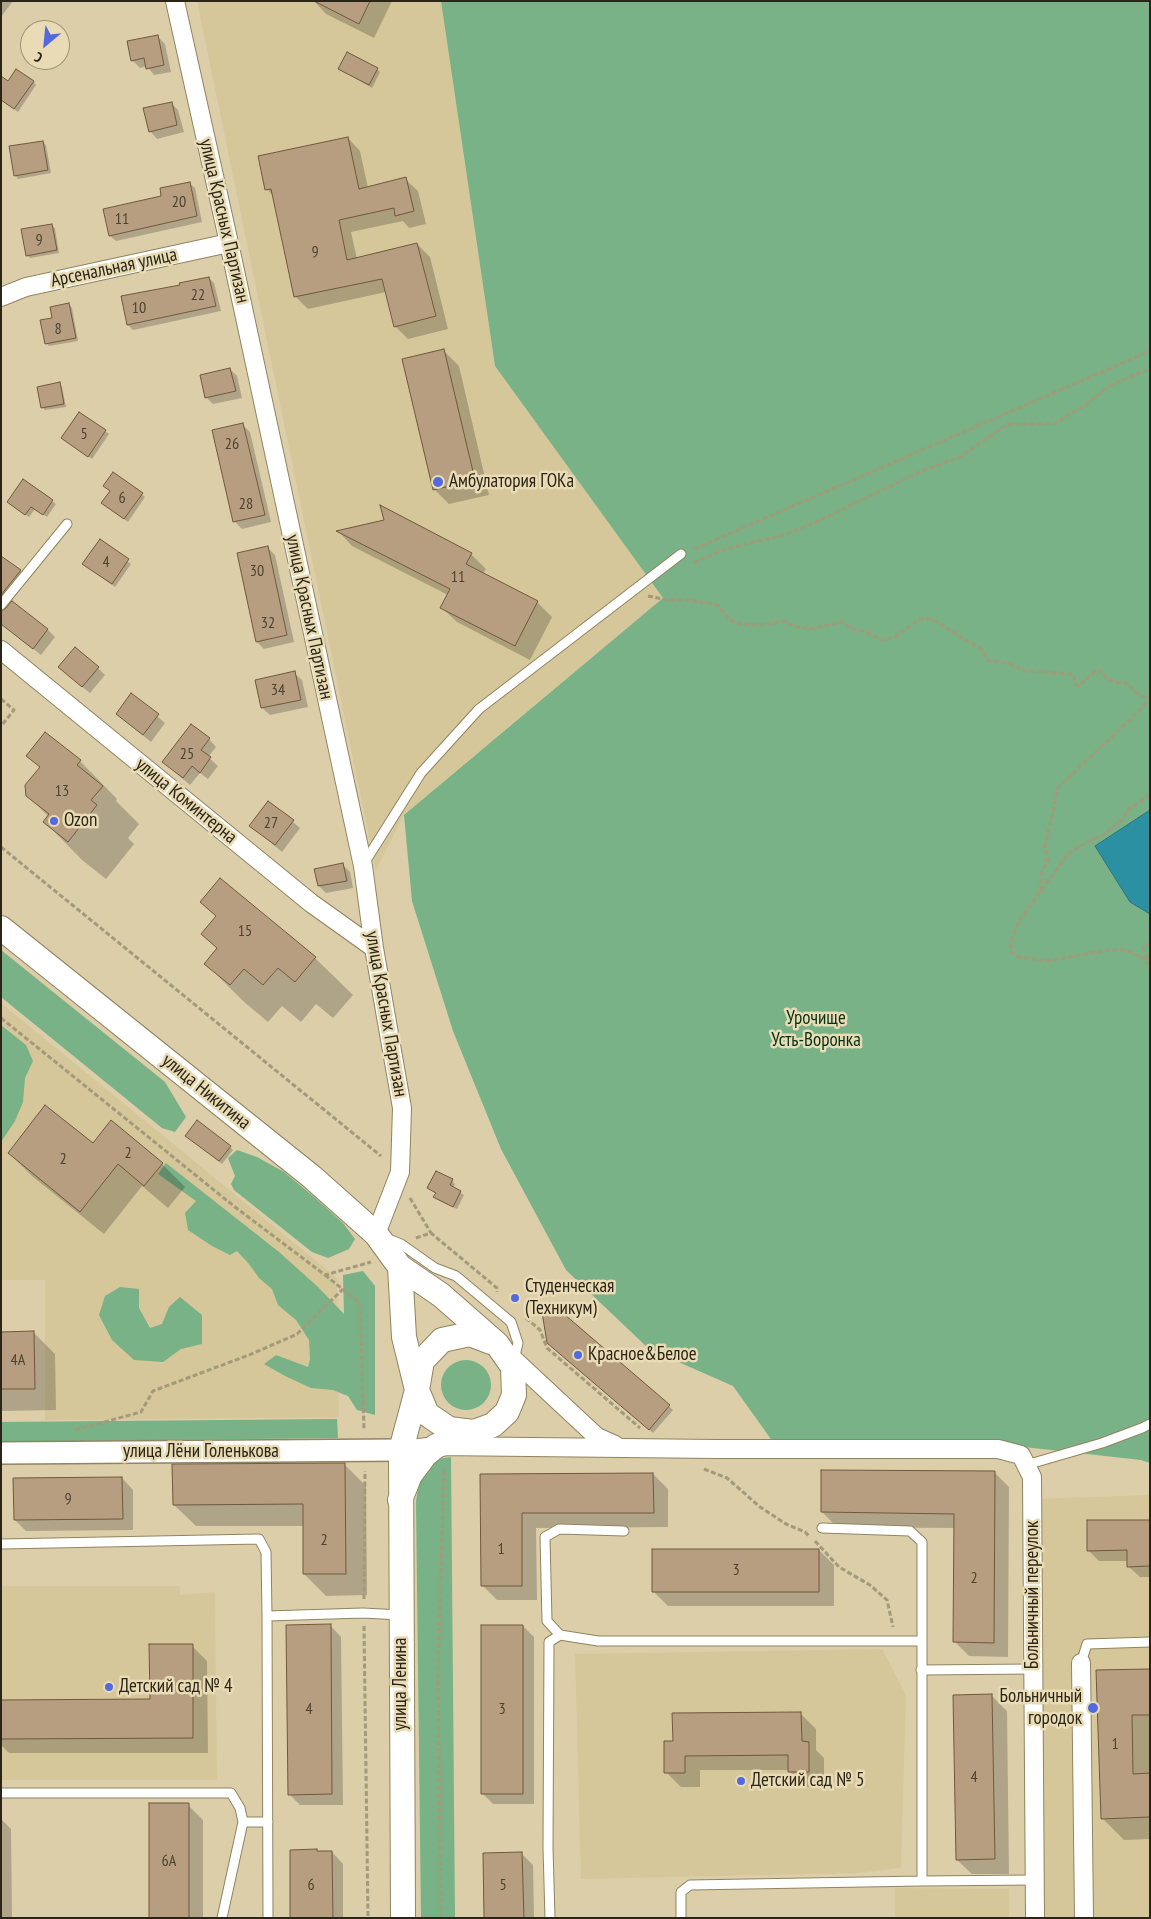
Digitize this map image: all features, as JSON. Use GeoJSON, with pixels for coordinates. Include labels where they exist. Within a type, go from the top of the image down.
{"type":"FeatureCollection","features":[{"type":"Feature","properties":{"kind":"main road","name":"улица Никитина"},"geometry":{"type":"LineString","coordinates":[[1,928],[312,1177],[505,1352]]}},
{"type":"Feature","properties":{"kind":"main road"},"geometry":{"type":"LineString","coordinates":[[392,1249],[404,1336],[417,1390],[428,1414],[449,1429],[475,1432]]}},
{"type":"Feature","properties":{"kind":"main road"},"geometry":{"type":"LineString","coordinates":[[400,1500],[410,1475],[425,1455],[440,1446],[493,1425],[506,1412],[514,1395],[513,1367],[505,1352],[470,1334],[442,1340],[422,1361],[417,1390]]}},
{"type":"Feature","properties":{"kind":"main road","name":"улица Ленина"},"geometry":{"type":"LineString","coordinates":[[403,1918],[400,1450],[417,1390]]}},
{"type":"Feature","properties":{"kind":"street","name":"улица Красных Партизан"},"geometry":{"type":"LineString","coordinates":[[174,1],[229,243],[363,866],[374,948],[402,1108],[400,1172],[392,1249]]}},
{"type":"Feature","properties":{"kind":"street","name":"Арсенальная улица"},"geometry":{"type":"LineString","coordinates":[[1,297],[26,287],[229,243]]}},
{"type":"Feature","properties":{"kind":"street","name":"улица Коминтерна"},"geometry":{"type":"LineString","coordinates":[[1,650],[311,903],[374,948]]}},
{"type":"Feature","properties":{"kind":"street"},"geometry":{"type":"LineString","coordinates":[[505,1352],[597,1438],[623,1448]]}},
{"type":"Feature","properties":{"kind":"street"},"geometry":{"type":"LineString","coordinates":[[400,1450],[440,1446],[663,1449],[998,1449],[1023,1460]]}},
{"type":"Feature","properties":{"kind":"street","name":"улица Лёни Голенькова"},"geometry":{"type":"LineString","coordinates":[[1,1454],[400,1450]]}},
{"type":"Feature","properties":{"kind":"street","name":"Больничный переулок"},"geometry":{"type":"LineString","coordinates":[[1023,1460],[1032,1477],[1035,1918]]}},
{"type":"Feature","properties":{"kind":"street"},"geometry":{"type":"LineString","coordinates":[[1081,1663],[1084,1918]]}},
{"type":"Feature","properties":{"kind":"lane"},"geometry":{"type":"LineString","coordinates":[[1,606],[66,524]]}},
{"type":"Feature","properties":{"kind":"lane"},"geometry":{"type":"LineString","coordinates":[[363,866],[421,773],[479,709],[681,554]]}},
{"type":"Feature","properties":{"kind":"lane"},"geometry":{"type":"LineString","coordinates":[[1023,1460],[1102,1443],[1150,1424]]}},
{"type":"Feature","properties":{"kind":"lane"},"geometry":{"type":"LineString","coordinates":[[822,1528],[910,1532],[922,1542],[922,1881]]}},
{"type":"Feature","properties":{"kind":"lane"},"geometry":{"type":"LineString","coordinates":[[560,1636],[547,1621],[545,1537],[559,1529],[624,1531]]}},
{"type":"Feature","properties":{"kind":"lane"},"geometry":{"type":"LineString","coordinates":[[1,1544],[259,1539],[266,1552],[268,1918]]}},
{"type":"Feature","properties":{"kind":"lane"},"geometry":{"type":"LineString","coordinates":[[267,1616],[363,1613],[401,1615]]}},
{"type":"Feature","properties":{"kind":"lane"},"geometry":{"type":"LineString","coordinates":[[550,1918],[548,1848],[549,1642],[560,1636],[598,1641],[922,1641]]}},
{"type":"Feature","properties":{"kind":"lane"},"geometry":{"type":"LineString","coordinates":[[1081,1663],[1087,1644],[1150,1642]]}},
{"type":"Feature","properties":{"kind":"lane"},"geometry":{"type":"LineString","coordinates":[[922,1670],[1033,1669]]}},
{"type":"Feature","properties":{"kind":"lane"},"geometry":{"type":"LineString","coordinates":[[1,1793],[231,1793],[240,1808],[243,1822],[222,1918]]}},
{"type":"Feature","properties":{"kind":"lane"},"geometry":{"type":"LineString","coordinates":[[243,1822],[268,1822]]}},
{"type":"Feature","properties":{"kind":"lane"},"geometry":{"type":"LineString","coordinates":[[681,1918],[680,1892],[690,1885],[1035,1880]]}},
{"type":"Feature","properties":{"kind":"path"},"geometry":{"type":"LineString","coordinates":[[681,554],[1150,352]]}},
{"type":"Feature","properties":{"kind":"path"},"geometry":{"type":"LineString","coordinates":[[692,564],[722,550],[787,534],[818,521],[922,471],[960,456],[1006,425],[1055,423],[1082,407],[1111,385],[1150,369]]}},
{"type":"Feature","properties":{"kind":"path"},"geometry":{"type":"LineString","coordinates":[[627,596],[643,595],[667,600],[681,599],[709,602],[718,605],[729,619],[739,624],[763,625],[784,621],[793,626],[810,629],[838,622],[846,622],[855,630],[863,631],[883,640],[895,637],[920,619],[932,619],[981,649],[988,660],[1010,664],[1025,671],[1070,674],[1074,676],[1075,684],[1078,686],[1097,670],[1102,672],[1108,680],[1126,684],[1140,696],[1150,698],[1140,710],[1056,789],[1054,808],[1044,846],[1048,862],[1042,872],[1040,892]]}},
{"type":"Feature","properties":{"kind":"path"},"geometry":{"type":"LineString","coordinates":[[1,699],[14,710],[1,726]]}},
{"type":"Feature","properties":{"kind":"path"},"geometry":{"type":"LineString","coordinates":[[1150,795],[1128,808],[1124,818],[1103,835],[1068,854],[1019,921],[1011,941],[1011,952],[1015,955],[1048,961],[1109,950],[1126,950],[1144,959],[1146,964],[1149,963],[1144,947],[1145,944],[1150,944]]}},
{"type":"Feature","properties":{"kind":"path"},"geometry":{"type":"LineString","coordinates":[[1,847],[385,1159]]}},
{"type":"Feature","properties":{"kind":"path"},"geometry":{"type":"LineString","coordinates":[[1,1018],[236,1206],[360,1302],[365,1451],[363,1613],[368,1918]]}},
{"type":"Feature","properties":{"kind":"path"},"geometry":{"type":"LineString","coordinates":[[406,1192],[431,1233],[497,1288],[497,1294]]}},
{"type":"Feature","properties":{"kind":"path"},"geometry":{"type":"LineString","coordinates":[[325,1275],[375,1262],[392,1249],[431,1233]]}},
{"type":"Feature","properties":{"kind":"path"},"geometry":{"type":"LineString","coordinates":[[71,1431],[141,1412],[153,1391],[249,1355],[297,1334],[343,1289]]}},
{"type":"Feature","properties":{"kind":"path"},"geometry":{"type":"LineString","coordinates":[[519,1312],[540,1330],[547,1348],[663,1449]]}},
{"type":"Feature","properties":{"kind":"path"},"geometry":{"type":"LineString","coordinates":[[440,1446],[438,1676],[441,1918]]}},
{"type":"Feature","properties":{"kind":"path"},"geometry":{"type":"LineString","coordinates":[[697,1466],[727,1478],[760,1507],[786,1524],[805,1532],[839,1567],[870,1585],[887,1600],[897,1641]]}},
{"type":"Feature","properties":{"kind":"shaded area","name":"Амбулатория ГОКа"},"geometry":{"type":"Polygon","coordinates":[[[197,1],[441,1],[495,366],[663,598],[404,815],[376,870],[197,1]]]}},
{"type":"Feature","properties":{"kind":"shaded area"},"geometry":{"type":"Polygon","coordinates":[[[1,1003],[337,1278],[339,1417],[45,1420],[45,1280],[1,1280],[1,1003]]]}},
{"type":"Feature","properties":{"kind":"shaded area","name":"Больничный городок"},"geometry":{"type":"Polygon","coordinates":[[[1150,1495],[1150,1918],[1040,1918],[1033,1499],[1150,1495]]]}},
{"type":"Feature","properties":{"kind":"shaded area","name":"Детский сад № 4"},"geometry":{"type":"Polygon","coordinates":[[[1,1586],[180,1586],[180,1595],[215,1592],[217,1780],[1,1780],[1,1586]]]}},
{"type":"Feature","properties":{"kind":"shaded area","name":"Детский сад № 5"},"geometry":{"type":"Polygon","coordinates":[[[882,1649],[906,1695],[901,1868],[858,1873],[581,1879],[575,1654],[882,1649]]]}},
{"type":"Feature","properties":{"kind":"shaded area"},"geometry":{"type":"Polygon","coordinates":[[[895,1888],[1009,1889],[1009,1918],[895,1918],[895,1888]]]}},
{"type":"Feature","properties":{"kind":"green space","name":"Урочище Усть-Воронка"},"geometry":{"type":"Polygon","coordinates":[[[441,1],[1150,1],[1150,810],[1095,846],[1130,902],[1150,914],[1150,1463],[1141,1460],[961,1440],[773,1442],[733,1386],[649,1349],[566,1270],[501,1149],[453,1031],[412,901],[404,815],[663,598],[495,366],[441,1]]]}},
{"type":"Feature","properties":{"kind":"green space"},"geometry":{"type":"Polygon","coordinates":[[[1,950],[165,1082],[186,1117],[175,1132],[162,1128],[1,997],[1,950]]]}},
{"type":"Feature","properties":{"kind":"green space"},"geometry":{"type":"Polygon","coordinates":[[[1,1025],[26,1045],[33,1061],[25,1078],[23,1102],[15,1121],[1,1142],[1,1025]]]}},
{"type":"Feature","properties":{"kind":"green space"},"geometry":{"type":"Polygon","coordinates":[[[237,1150],[257,1157],[284,1172],[313,1196],[343,1223],[355,1239],[349,1249],[328,1258],[312,1252],[234,1190],[231,1184],[235,1176],[228,1158],[237,1150]]]}},
{"type":"Feature","properties":{"kind":"green space"},"geometry":{"type":"Polygon","coordinates":[[[166,1163],[279,1252],[318,1287],[344,1314],[343,1275],[363,1271],[375,1286],[375,1415],[357,1410],[348,1396],[333,1390],[311,1388],[264,1364],[276,1355],[308,1367],[310,1359],[309,1340],[296,1320],[278,1305],[272,1289],[259,1278],[237,1251],[230,1255],[188,1230],[185,1213],[196,1201],[158,1174],[166,1163]]]}},
{"type":"Feature","properties":{"kind":"green space"},"geometry":{"type":"Polygon","coordinates":[[[120,1287],[139,1289],[139,1308],[150,1328],[162,1324],[169,1307],[180,1297],[202,1315],[202,1344],[181,1349],[163,1362],[134,1360],[112,1340],[99,1315],[105,1296],[120,1287]]]}},
{"type":"Feature","properties":{"kind":"green space"},"geometry":{"type":"Polygon","coordinates":[[[461,1360],[471,1360],[484,1367],[491,1380],[491,1390],[484,1403],[471,1410],[461,1410],[452,1406],[445,1399],[441,1390],[441,1380],[445,1371],[452,1364],[461,1360]]]}},
{"type":"Feature","properties":{"kind":"green space"},"geometry":{"type":"Polygon","coordinates":[[[337,1419],[338,1438],[1,1442],[1,1422],[337,1419]]]}},
{"type":"Feature","properties":{"kind":"green space"},"geometry":{"type":"Polygon","coordinates":[[[451,1457],[455,1918],[421,1918],[416,1502],[419,1480],[437,1459],[451,1457]]]}},
{"type":"Feature","properties":{"kind":"water"},"geometry":{"type":"Polygon","coordinates":[[[1150,810],[1150,914],[1130,902],[1095,846],[1150,810]]]}},
{"type":"Feature","properties":{"kind":"building"},"geometry":{"type":"Polygon","coordinates":[[[314,1],[370,1],[359,24],[314,1]]]}},
{"type":"Feature","properties":{"kind":"building"},"geometry":{"type":"Polygon","coordinates":[[[158,35],[164,65],[146,69],[144,58],[131,61],[127,41],[158,35]]]}},
{"type":"Feature","properties":{"kind":"building"},"geometry":{"type":"Polygon","coordinates":[[[347,52],[378,68],[369,85],[338,69],[347,52]]]}},
{"type":"Feature","properties":{"kind":"building"},"geometry":{"type":"Polygon","coordinates":[[[16,69],[34,81],[14,109],[1,100],[1,76],[8,81],[16,69]]]}},
{"type":"Feature","properties":{"kind":"building"},"geometry":{"type":"Polygon","coordinates":[[[172,102],[177,125],[149,132],[143,108],[172,102]]]}},
{"type":"Feature","properties":{"kind":"building"},"geometry":{"type":"Polygon","coordinates":[[[348,137],[359,189],[406,177],[414,211],[395,216],[394,208],[339,220],[347,260],[417,243],[436,316],[394,327],[382,279],[294,297],[271,189],[265,190],[258,156],[348,137]]]}},
{"type":"Feature","properties":{"kind":"building"},"geometry":{"type":"Polygon","coordinates":[[[43,141],[48,170],[14,176],[9,146],[43,141]]]}},
{"type":"Feature","properties":{"kind":"building"},"geometry":{"type":"Polygon","coordinates":[[[190,182],[197,216],[109,236],[103,209],[161,196],[160,188],[190,182]]]}},
{"type":"Feature","properties":{"kind":"building"},"geometry":{"type":"Polygon","coordinates":[[[52,224],[57,250],[26,256],[21,229],[52,224]]]}},
{"type":"Feature","properties":{"kind":"building"},"geometry":{"type":"Polygon","coordinates":[[[209,277],[216,306],[127,325],[121,296],[180,285],[179,283],[209,277]]]}},
{"type":"Feature","properties":{"kind":"building"},"geometry":{"type":"Polygon","coordinates":[[[69,303],[76,338],[45,344],[40,320],[52,318],[50,307],[69,303]]]}},
{"type":"Feature","properties":{"kind":"building"},"geometry":{"type":"Polygon","coordinates":[[[444,349],[475,480],[433,490],[402,359],[444,349]]]}},
{"type":"Feature","properties":{"kind":"building"},"geometry":{"type":"Polygon","coordinates":[[[230,368],[236,391],[205,398],[200,375],[230,368]]]}},
{"type":"Feature","properties":{"kind":"building"},"geometry":{"type":"Polygon","coordinates":[[[60,382],[64,404],[41,408],[37,387],[60,382]]]}},
{"type":"Feature","properties":{"kind":"building"},"geometry":{"type":"Polygon","coordinates":[[[79,412],[106,430],[88,457],[61,438],[79,412]]]}},
{"type":"Feature","properties":{"kind":"building"},"geometry":{"type":"Polygon","coordinates":[[[243,423],[265,515],[233,522],[212,430],[243,423]]]}},
{"type":"Feature","properties":{"kind":"building"},"geometry":{"type":"Polygon","coordinates":[[[113,472],[143,493],[124,519],[101,503],[110,491],[103,486],[113,472]]]}},
{"type":"Feature","properties":{"kind":"building"},"geometry":{"type":"Polygon","coordinates":[[[23,479],[53,500],[43,515],[31,507],[25,515],[7,502],[23,479]]]}},
{"type":"Feature","properties":{"kind":"building"},"geometry":{"type":"Polygon","coordinates":[[[380,505],[472,553],[466,564],[538,601],[515,646],[440,608],[450,589],[336,531],[384,520],[380,505]]]}},
{"type":"Feature","properties":{"kind":"building"},"geometry":{"type":"Polygon","coordinates":[[[100,539],[129,559],[112,584],[82,564],[100,539]]]}},
{"type":"Feature","properties":{"kind":"building"},"geometry":{"type":"Polygon","coordinates":[[[268,546],[287,635],[256,642],[237,553],[268,546]]]}},
{"type":"Feature","properties":{"kind":"building"},"geometry":{"type":"Polygon","coordinates":[[[1,556],[21,570],[1,595],[1,556]]]}},
{"type":"Feature","properties":{"kind":"building"},"geometry":{"type":"Polygon","coordinates":[[[12,601],[48,629],[33,649],[1,624],[1,611],[12,601]]]}},
{"type":"Feature","properties":{"kind":"building"},"geometry":{"type":"Polygon","coordinates":[[[75,647],[99,667],[82,687],[58,667],[75,647]]]}},
{"type":"Feature","properties":{"kind":"building"},"geometry":{"type":"Polygon","coordinates":[[[295,671],[301,700],[261,708],[255,680],[295,671]]]}},
{"type":"Feature","properties":{"kind":"building"},"geometry":{"type":"Polygon","coordinates":[[[131,693],[159,714],[143,735],[116,714],[131,693]]]}},
{"type":"Feature","properties":{"kind":"building"},"geometry":{"type":"Polygon","coordinates":[[[191,724],[210,738],[201,750],[211,757],[200,773],[192,766],[183,778],[162,762],[191,724]]]}},
{"type":"Feature","properties":{"kind":"building"},"geometry":{"type":"Polygon","coordinates":[[[45,732],[81,760],[77,765],[103,786],[91,800],[97,805],[68,842],[43,822],[49,814],[26,796],[25,785],[40,767],[26,756],[45,732]]]}},
{"type":"Feature","properties":{"kind":"building"},"geometry":{"type":"Polygon","coordinates":[[[268,801],[294,820],[275,845],[249,826],[268,801]]]}},
{"type":"Feature","properties":{"kind":"building"},"geometry":{"type":"Polygon","coordinates":[[[343,863],[347,881],[318,886],[314,869],[343,863]]]}},
{"type":"Feature","properties":{"kind":"building"},"geometry":{"type":"Polygon","coordinates":[[[220,878],[316,957],[295,982],[278,968],[263,985],[244,969],[230,985],[204,964],[217,948],[201,934],[216,916],[200,902],[220,878]]]}},
{"type":"Feature","properties":{"kind":"building"},"geometry":{"type":"Polygon","coordinates":[[[45,1105],[93,1143],[111,1120],[163,1163],[144,1186],[118,1164],[80,1212],[8,1153],[45,1105]]]}},
{"type":"Feature","properties":{"kind":"building"},"geometry":{"type":"Polygon","coordinates":[[[197,1120],[231,1146],[219,1161],[185,1136],[197,1120]]]}},
{"type":"Feature","properties":{"kind":"building"},"geometry":{"type":"Polygon","coordinates":[[[436,1171],[453,1179],[450,1185],[461,1191],[453,1207],[433,1197],[436,1193],[427,1188],[436,1171]]]}},
{"type":"Feature","properties":{"kind":"building"},"geometry":{"type":"Polygon","coordinates":[[[550,1302],[670,1405],[649,1430],[547,1343],[542,1312],[550,1302]]]}},
{"type":"Feature","properties":{"kind":"building"},"geometry":{"type":"Polygon","coordinates":[[[34,1331],[35,1389],[1,1389],[1,1332],[34,1331]]]}},
{"type":"Feature","properties":{"kind":"building"},"geometry":{"type":"Polygon","coordinates":[[[345,1463],[346,1574],[303,1574],[303,1504],[173,1505],[172,1464],[345,1463]]]}},
{"type":"Feature","properties":{"kind":"building"},"geometry":{"type":"Polygon","coordinates":[[[821,1470],[995,1471],[994,1643],[953,1642],[954,1514],[821,1512],[821,1470]]]}},
{"type":"Feature","properties":{"kind":"building"},"geometry":{"type":"Polygon","coordinates":[[[653,1473],[654,1513],[522,1513],[522,1586],[481,1586],[480,1474],[653,1473]]]}},
{"type":"Feature","properties":{"kind":"building"},"geometry":{"type":"Polygon","coordinates":[[[122,1477],[123,1519],[14,1520],[13,1478],[122,1477]]]}},
{"type":"Feature","properties":{"kind":"building"},"geometry":{"type":"Polygon","coordinates":[[[1087,1520],[1150,1520],[1150,1566],[1127,1567],[1127,1550],[1087,1551],[1087,1520]]]}},
{"type":"Feature","properties":{"kind":"building"},"geometry":{"type":"Polygon","coordinates":[[[652,1549],[819,1549],[819,1592],[652,1592],[652,1549]]]}},
{"type":"Feature","properties":{"kind":"building"},"geometry":{"type":"Polygon","coordinates":[[[331,1624],[332,1794],[288,1795],[286,1625],[331,1624]]]}},
{"type":"Feature","properties":{"kind":"building"},"geometry":{"type":"Polygon","coordinates":[[[481,1625],[523,1625],[523,1794],[481,1794],[481,1625]]]}},
{"type":"Feature","properties":{"kind":"building"},"geometry":{"type":"Polygon","coordinates":[[[149,1644],[193,1644],[193,1738],[1,1739],[1,1700],[150,1699],[149,1644]]]}},
{"type":"Feature","properties":{"kind":"building"},"geometry":{"type":"Polygon","coordinates":[[[1150,1669],[1150,1715],[1132,1715],[1133,1774],[1150,1773],[1150,1817],[1101,1819],[1096,1670],[1150,1669]]]}},
{"type":"Feature","properties":{"kind":"building"},"geometry":{"type":"Polygon","coordinates":[[[992,1694],[995,1859],[956,1860],[953,1695],[992,1694]]]}},
{"type":"Feature","properties":{"kind":"building"},"geometry":{"type":"Polygon","coordinates":[[[801,1712],[802,1741],[809,1742],[809,1772],[788,1772],[788,1755],[685,1756],[685,1773],[664,1773],[664,1741],[673,1741],[672,1713],[801,1712]]]}},
{"type":"Feature","properties":{"kind":"building"},"geometry":{"type":"Polygon","coordinates":[[[149,1803],[189,1803],[189,1918],[149,1918],[149,1803]]]}},
{"type":"Feature","properties":{"kind":"building"},"geometry":{"type":"Polygon","coordinates":[[[317,1849],[317,1851],[332,1851],[333,1918],[290,1918],[290,1850],[317,1849]]]}},
{"type":"Feature","properties":{"kind":"building"},"geometry":{"type":"Polygon","coordinates":[[[522,1852],[524,1918],[484,1918],[483,1853],[522,1852]]]}},
{"type":"Feature","properties":{"kind":"place","name":"Амбулатория ГОКа"},"geometry":{"type":"Point","coordinates":[438,482]}},
{"type":"Feature","properties":{"kind":"place","name":"Ozon"},"geometry":{"type":"Point","coordinates":[54,821]}},
{"type":"Feature","properties":{"kind":"place","name":"Студенческая (Техникум)"},"geometry":{"type":"Point","coordinates":[515,1298]}},
{"type":"Feature","properties":{"kind":"place","name":"Красное&Белое"},"geometry":{"type":"Point","coordinates":[578,1355]}},
{"type":"Feature","properties":{"kind":"place","name":"Детский сад № 4"},"geometry":{"type":"Point","coordinates":[109,1687]}},
{"type":"Feature","properties":{"kind":"place","name":"Больничный городок"},"geometry":{"type":"Point","coordinates":[1093,1708]}},
{"type":"Feature","properties":{"kind":"place","name":"Детский сад № 5"},"geometry":{"type":"Point","coordinates":[741,1781]}}]}
